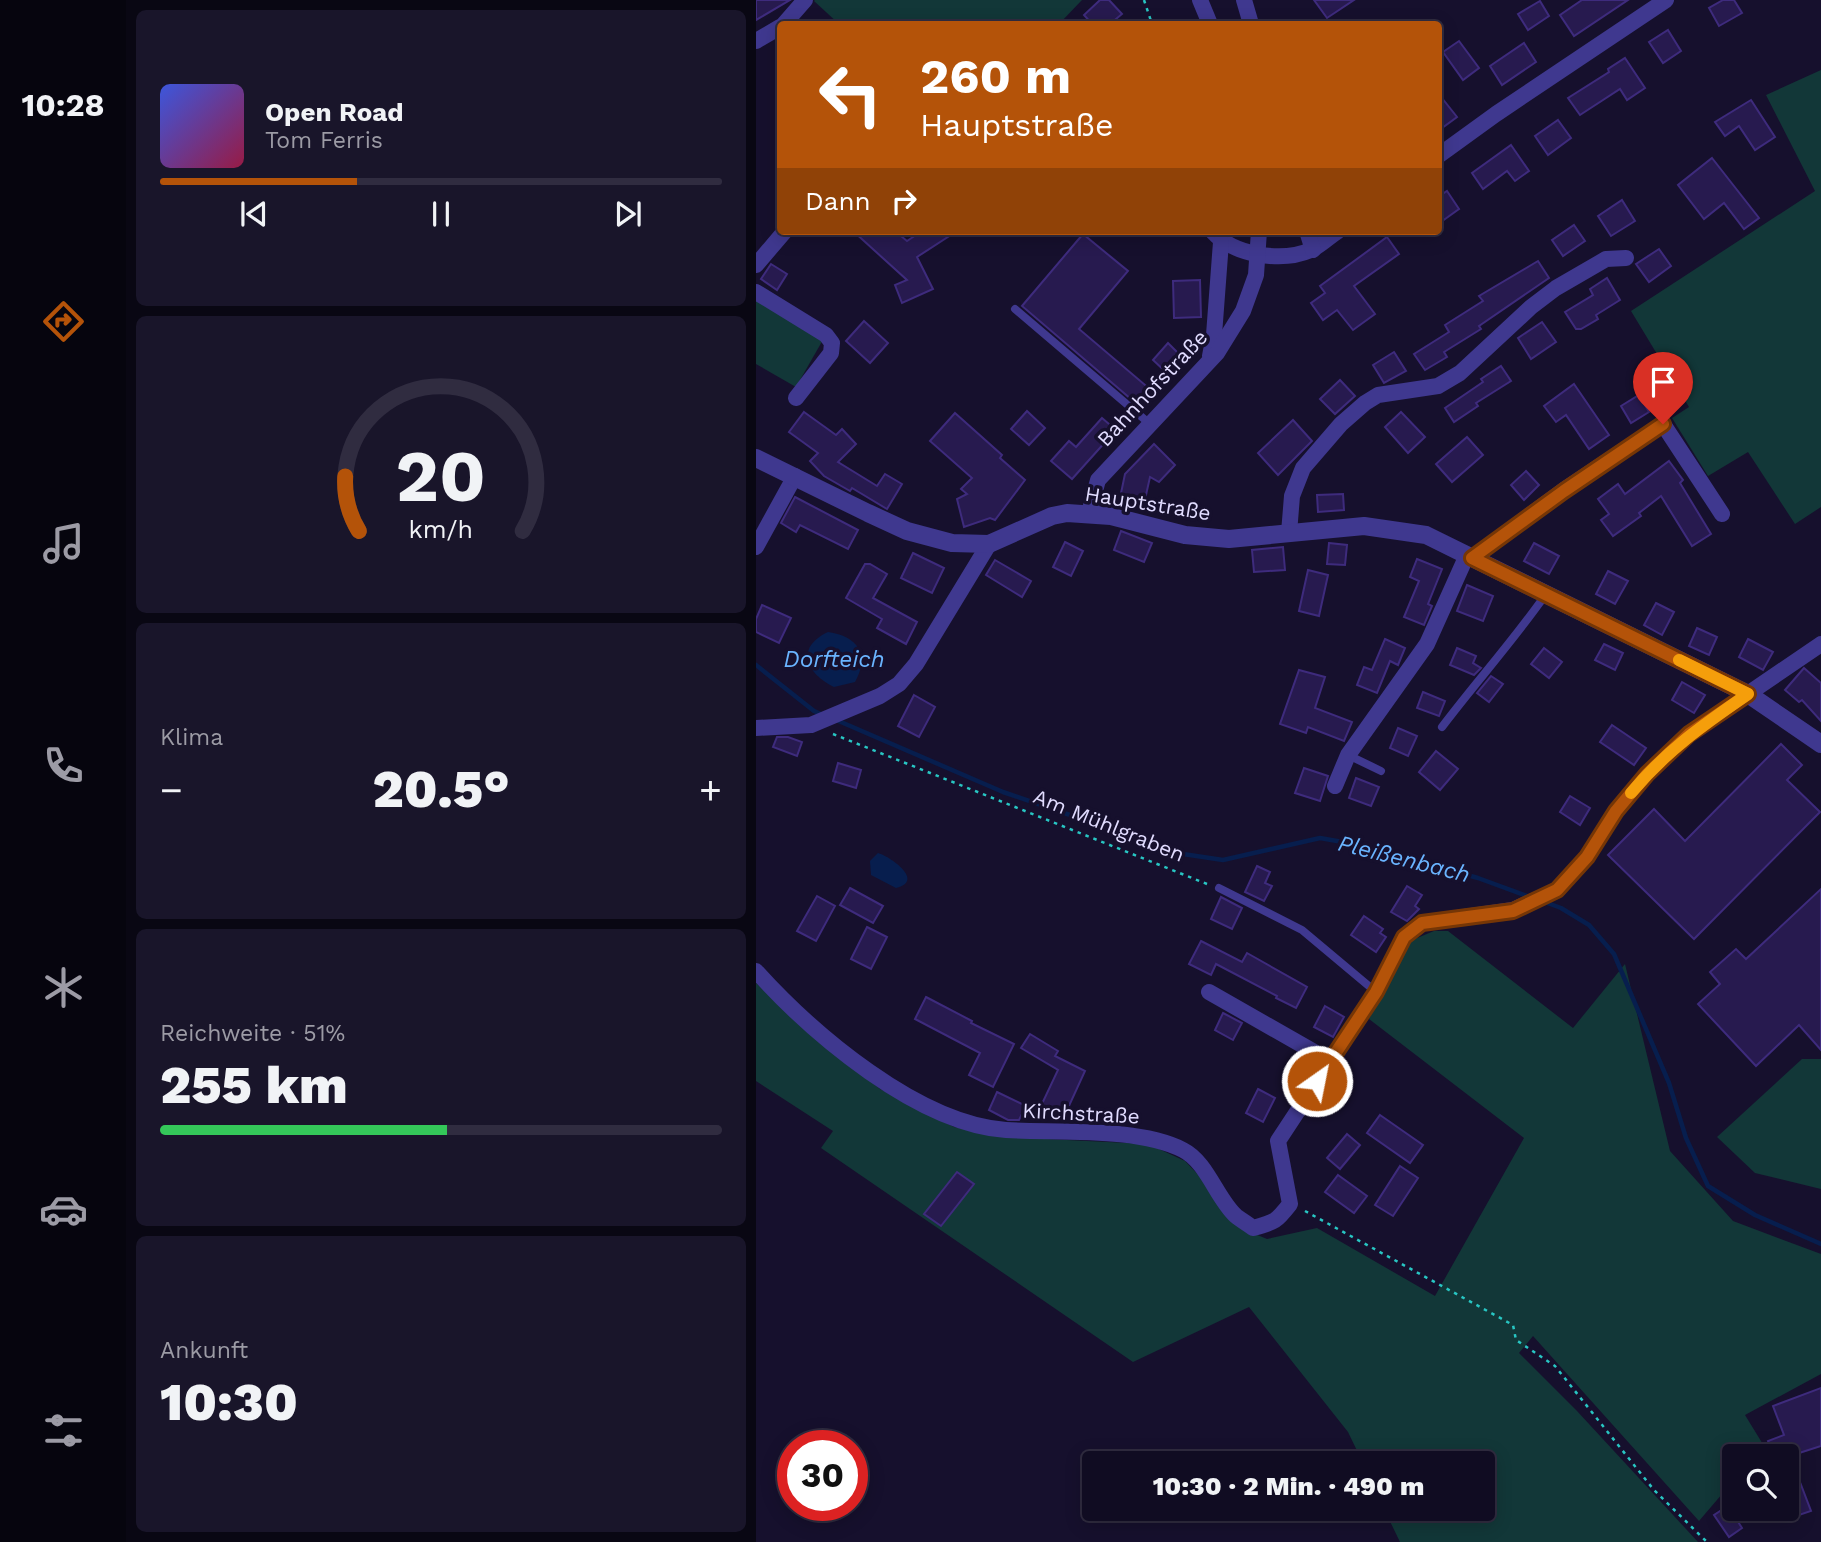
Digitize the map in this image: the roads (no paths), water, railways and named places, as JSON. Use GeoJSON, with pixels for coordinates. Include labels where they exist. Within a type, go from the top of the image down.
{"type":"FeatureCollection","features":[{"type":"Feature","properties":{"kind":"street"},"geometry":{"type":"LineString","coordinates":[[786,21],[805,0]]}},
{"type":"Feature","properties":{"kind":"street"},"geometry":{"type":"LineString","coordinates":[[1200,0],[1209,21]]}},
{"type":"Feature","properties":{"kind":"street"},"geometry":{"type":"LineString","coordinates":[[1244,0],[1250,21]]}},
{"type":"Feature","properties":{"kind":"street"},"geometry":{"type":"LineString","coordinates":[[1442,153],[1666,0]]}},
{"type":"Feature","properties":{"kind":"street"},"geometry":{"type":"LineString","coordinates":[[756,41],[777,29]]}},
{"type":"Feature","properties":{"kind":"street"},"geometry":{"type":"LineString","coordinates":[[756,265],[782,235]]}},
{"type":"Feature","properties":{"kind":"street","name":"Bahnhofstraße"},"geometry":{"type":"LineString","coordinates":[[1089,513],[1098,480],[1217,353],[1243,311],[1256,275],[1259,235]]}},
{"type":"Feature","properties":{"kind":"street"},"geometry":{"type":"LineString","coordinates":[[1308,235],[1313,250]]}},
{"type":"Feature","properties":{"kind":"street"},"geometry":{"type":"LineString","coordinates":[[1209,362],[1214,335],[1217,236],[1244,251],[1282,255],[1313,250],[1333,235]]}},
{"type":"Feature","properties":{"kind":"street"},"geometry":{"type":"LineString","coordinates":[[1289,533],[1292,496],[1303,468],[1341,424],[1365,403],[1378,395],[1438,386],[1460,373],[1531,307],[1556,288],[1606,259],[1626,258]]}},
{"type":"Feature","properties":{"kind":"street"},"geometry":{"type":"LineString","coordinates":[[756,292],[826,335],[832,343],[831,353],[796,398]]}},
{"type":"Feature","properties":{"kind":"street"},"geometry":{"type":"LineString","coordinates":[[1335,786],[1348,755],[1427,643],[1470,557],[1663,424],[1722,514]]}},
{"type":"Feature","properties":{"kind":"street","name":"Hauptstraße"},"geometry":{"type":"LineString","coordinates":[[756,458],[907,531],[952,543],[989,544],[1052,516],[1089,513],[1185,535],[1229,538],[1364,526],[1426,535],[1748,694],[1821,744]]}},
{"type":"Feature","properties":{"kind":"street"},"geometry":{"type":"LineString","coordinates":[[756,547],[795,476]]}},
{"type":"Feature","properties":{"kind":"street"},"geometry":{"type":"LineString","coordinates":[[756,728],[811,725],[880,696],[899,684],[916,664],[989,544]]}},
{"type":"Feature","properties":{"kind":"street"},"geometry":{"type":"LineString","coordinates":[[1209,992],[1330,1061],[1376,992],[1404,937],[1422,923],[1513,911],[1557,890],[1587,857],[1616,811],[1647,774],[1689,734],[1821,644]]}},
{"type":"Feature","properties":{"kind":"street","name":"Kirchstraße"},"geometry":{"type":"LineString","coordinates":[[756,971],[776,993],[881,1081],[952,1118],[1002,1129],[1150,1137],[1186,1151],[1210,1178],[1235,1215],[1253,1228],[1278,1220],[1290,1204],[1278,1141],[1330,1061]]}},
{"type":"Feature","properties":{"kind":"lane"},"geometry":{"type":"LineString","coordinates":[[1015,309],[1150,424]]}},
{"type":"Feature","properties":{"kind":"lane"},"geometry":{"type":"LineString","coordinates":[[1442,727],[1546,594]]}},
{"type":"Feature","properties":{"kind":"lane"},"geometry":{"type":"LineString","coordinates":[[1348,755],[1381,771]]}},
{"type":"Feature","properties":{"kind":"lane"},"geometry":{"type":"LineString","coordinates":[[1219,888],[1302,930],[1376,992]]}},
{"type":"Feature","properties":{"kind":"water","name":"Dorfteich"},"geometry":{"type":"Polygon","coordinates":[[[828,632],[847,638],[858,648],[861,663],[855,682],[834,687],[811,668],[808,653],[811,646],[817,638],[828,632]]]}},
{"type":"Feature","properties":{"kind":"water"},"geometry":{"type":"Polygon","coordinates":[[[878,853],[903,869],[907,880],[904,885],[896,888],[871,875],[870,861],[878,853]]]}},
{"type":"Feature","properties":{"kind":"waterway","name":"Pleißenbach"},"geometry":{"type":"LineString","coordinates":[[756,665],[814,711],[823,715]]}},
{"type":"Feature","properties":{"kind":"waterway","name":"Pleißenbach"},"geometry":{"type":"LineString","coordinates":[[834,719],[1003,792],[1183,854],[1223,860],[1320,838],[1354,844],[1478,878],[1530,897]]}},
{"type":"Feature","properties":{"kind":"waterway","name":"Pleißenbach"},"geometry":{"type":"LineString","coordinates":[[1542,901],[1561,908],[1589,925],[1614,954],[1669,1083],[1686,1138],[1708,1186],[1755,1215],[1821,1244]]}}]}
